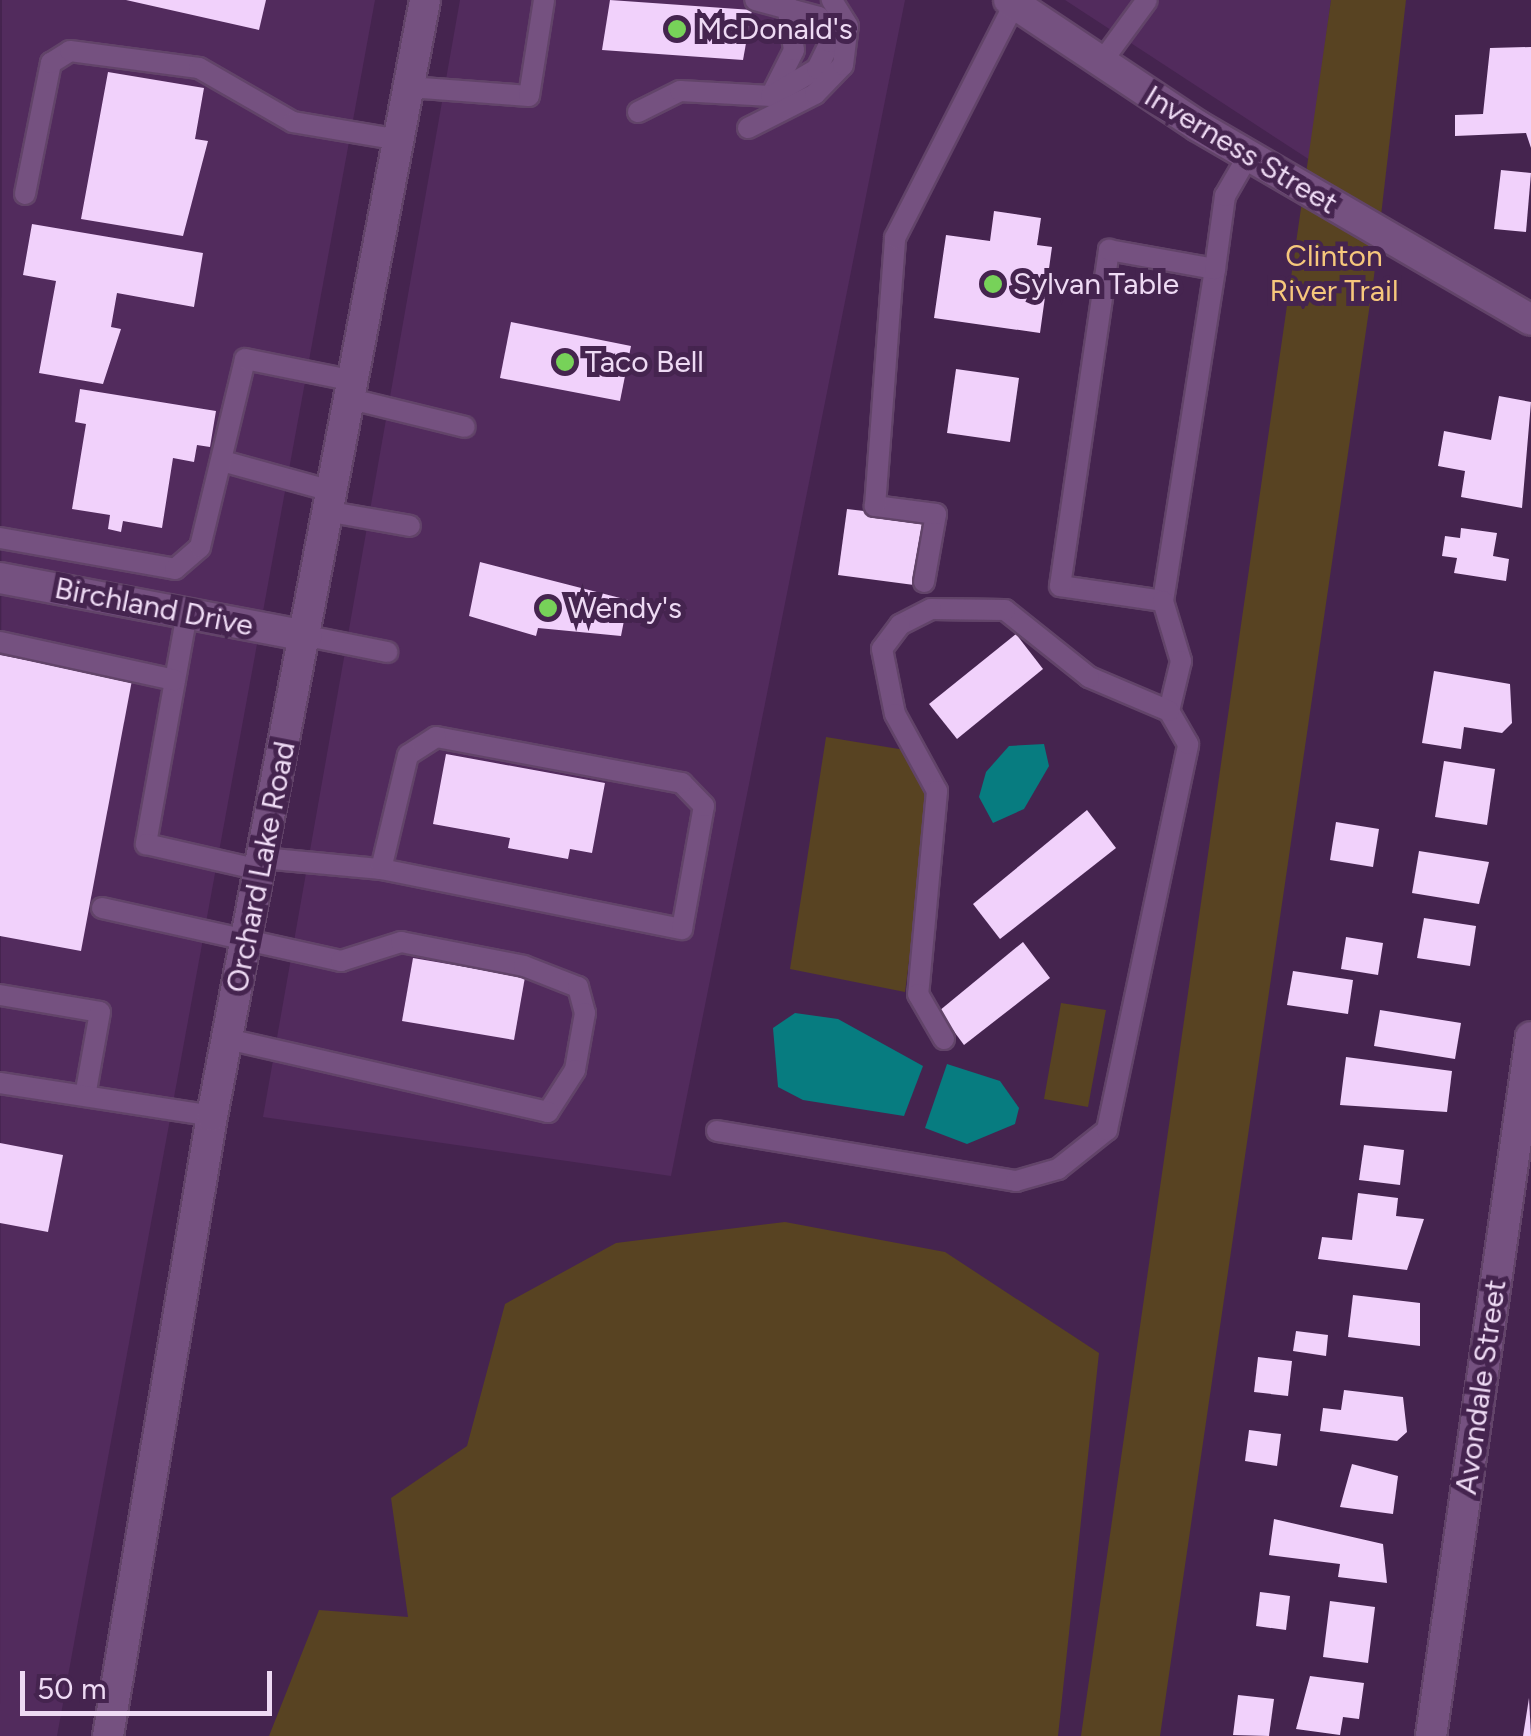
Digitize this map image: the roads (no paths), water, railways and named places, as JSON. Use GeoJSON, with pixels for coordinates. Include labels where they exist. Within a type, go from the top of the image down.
{"type":"FeatureCollection","features":[{"type":"Feature","properties":{"kind":"main road","name":"Orchard Lake Road"},"geometry":{"type":"LineString","coordinates":[[108,1736],[226,1039],[308,636],[425,0]]}},
{"type":"Feature","properties":{"kind":"main road","name":"Inverness Street"},"geometry":{"type":"LineString","coordinates":[[1012,2],[1100,64],[1248,156],[1531,320]]}},
{"type":"Feature","properties":{"kind":"main road","name":"Birchland Drive"},"geometry":{"type":"LineString","coordinates":[[0,578],[308,636]]}},
{"type":"Feature","properties":{"kind":"main road","name":"Avondale Street"},"geometry":{"type":"LineString","coordinates":[[1431,1736],[1531,1038]]}},
{"type":"Feature","properties":{"kind":"lane"},"geometry":{"type":"LineString","coordinates":[[409,87],[529,96],[544,0]]}},
{"type":"Feature","properties":{"kind":"lane"},"geometry":{"type":"LineString","coordinates":[[638,112],[680,91],[772,96],[828,54],[819,17],[787,4],[755,0]]}},
{"type":"Feature","properties":{"kind":"lane"},"geometry":{"type":"LineString","coordinates":[[748,128],[815,94],[843,65],[848,26],[832,0]]}},
{"type":"Feature","properties":{"kind":"lane"},"geometry":{"type":"LineString","coordinates":[[1100,64],[1147,0]]}},
{"type":"Feature","properties":{"kind":"lane"},"geometry":{"type":"LineString","coordinates":[[924,582],[936,514],[875,506],[895,238],[1012,2]]}},
{"type":"Feature","properties":{"kind":"lane"},"geometry":{"type":"LineString","coordinates":[[772,96],[794,50],[787,4]]}},
{"type":"Feature","properties":{"kind":"lane"},"geometry":{"type":"LineString","coordinates":[[25,194],[51,63],[70,50],[199,68],[293,122],[399,140]]}},
{"type":"Feature","properties":{"kind":"lane"},"geometry":{"type":"LineString","coordinates":[[1169,711],[1181,661],[1163,601],[1225,196],[1248,156]]}},
{"type":"Feature","properties":{"kind":"lane"},"geometry":{"type":"LineString","coordinates":[[1163,601],[1060,586],[1103,286],[1109,250],[1216,269]]}},
{"type":"Feature","properties":{"kind":"lane"},"geometry":{"type":"LineString","coordinates":[[0,538],[175,569],[200,547],[226,462],[245,360],[465,427]]}},
{"type":"Feature","properties":{"kind":"lane"},"geometry":{"type":"LineString","coordinates":[[226,462],[410,526]]}},
{"type":"Feature","properties":{"kind":"lane"},"geometry":{"type":"LineString","coordinates":[[717,1132],[1016,1181],[1088,1148],[1107,1130],[1182,799],[1188,744],[1169,711],[1090,678],[1005,610],[931,609],[900,624],[882,649],[895,714],[938,792],[918,994],[944,1039]]}},
{"type":"Feature","properties":{"kind":"lane"},"geometry":{"type":"LineString","coordinates":[[186,613],[146,844],[261,864],[381,869],[682,930],[705,820],[682,783],[436,737],[408,755],[381,869]]}},
{"type":"Feature","properties":{"kind":"lane"},"geometry":{"type":"LineString","coordinates":[[308,636],[387,652]]}},
{"type":"Feature","properties":{"kind":"lane"},"geometry":{"type":"LineString","coordinates":[[0,642],[175,680]]}},
{"type":"Feature","properties":{"kind":"lane"},"geometry":{"type":"LineString","coordinates":[[102,908],[248,936],[341,961],[401,942],[524,966],[578,988],[584,1013],[575,1070],[548,1112],[226,1039]]}},
{"type":"Feature","properties":{"kind":"lane"},"geometry":{"type":"LineString","coordinates":[[0,996],[100,1012],[86,1096]]}},
{"type":"Feature","properties":{"kind":"lane"},"geometry":{"type":"LineString","coordinates":[[0,1082],[212,1116]]}},
{"type":"Feature","properties":{"kind":"place","name":"McDonald's"},"geometry":{"type":"Point","coordinates":[677,29]}},
{"type":"Feature","properties":{"kind":"place","name":"Sylvan Table"},"geometry":{"type":"Point","coordinates":[993,284]}},
{"type":"Feature","properties":{"kind":"place","name":"Taco Bell"},"geometry":{"type":"Point","coordinates":[565,362]}},
{"type":"Feature","properties":{"kind":"place","name":"Wendy's"},"geometry":{"type":"Point","coordinates":[548,608]}},
{"type":"Feature","properties":{"kind":"park label","name":"Clinton River Trail"},"geometry":{"type":"Point","coordinates":[1334,273]}}]}
